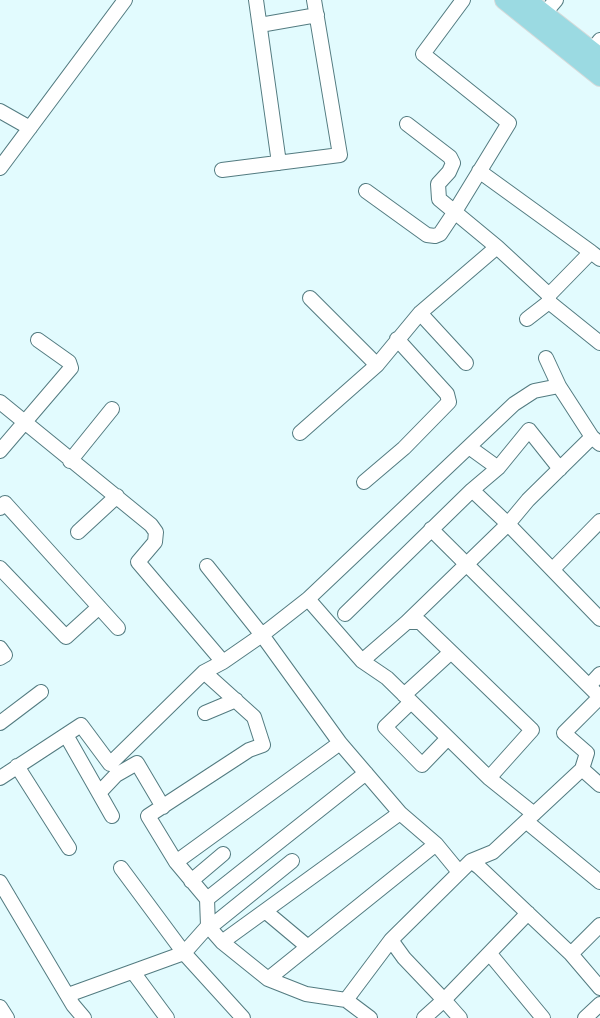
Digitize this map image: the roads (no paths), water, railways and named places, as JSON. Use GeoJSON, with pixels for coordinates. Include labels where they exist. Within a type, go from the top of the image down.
{"type":"FeatureCollection","features":[{"type":"Feature","properties":{"kind":"main road"},"geometry":{"type":"LineString","coordinates":[[504,0],[600,77]]}},
{"type":"Feature","properties":{"kind":"main road"},"geometry":{"type":"LineString","coordinates":[[526,0],[597,49]]}},
{"type":"Feature","properties":{"kind":"street"},"geometry":{"type":"LineString","coordinates":[[0,168],[125,0]]}},
{"type":"Feature","properties":{"kind":"street"},"geometry":{"type":"LineString","coordinates":[[256,0],[279,163]]}},
{"type":"Feature","properties":{"kind":"street"},"geometry":{"type":"LineString","coordinates":[[222,170],[340,155],[314,0]]}},
{"type":"Feature","properties":{"kind":"street"},"geometry":{"type":"LineString","coordinates":[[366,191],[427,235],[440,234],[509,123],[423,54],[463,0]]}},
{"type":"Feature","properties":{"kind":"street"},"geometry":{"type":"LineString","coordinates":[[544,14],[556,0]]}},
{"type":"Feature","properties":{"kind":"street"},"geometry":{"type":"LineString","coordinates":[[260,25],[317,15]]}},
{"type":"Feature","properties":{"kind":"street"},"geometry":{"type":"LineString","coordinates":[[0,111],[30,128]]}},
{"type":"Feature","properties":{"kind":"street"},"geometry":{"type":"LineString","coordinates":[[407,124],[450,157],[453,163],[449,172],[438,184],[437,192],[439,199],[497,247],[549,298],[600,343]]}},
{"type":"Feature","properties":{"kind":"street"},"geometry":{"type":"LineString","coordinates":[[479,171],[596,256],[527,319]]}},
{"type":"Feature","properties":{"kind":"street"},"geometry":{"type":"LineString","coordinates":[[300,433],[377,365],[420,313],[497,247]]}},
{"type":"Feature","properties":{"kind":"street"},"geometry":{"type":"LineString","coordinates":[[310,298],[377,365]]}},
{"type":"Feature","properties":{"kind":"street"},"geometry":{"type":"LineString","coordinates":[[420,313],[466,364]]}},
{"type":"Feature","properties":{"kind":"street"},"geometry":{"type":"LineString","coordinates":[[364,482],[404,448],[449,402],[447,394],[397,339]]}},
{"type":"Feature","properties":{"kind":"street"},"geometry":{"type":"LineString","coordinates":[[0,451],[71,368],[69,362],[38,340]]}},
{"type":"Feature","properties":{"kind":"street"},"geometry":{"type":"LineString","coordinates":[[362,661],[407,622],[467,564],[560,469],[596,441],[559,386],[546,358]]}},
{"type":"Feature","properties":{"kind":"street"},"geometry":{"type":"LineString","coordinates":[[0,778],[81,725],[110,764],[204,672],[223,662],[262,635],[308,600],[514,404],[534,391],[559,386]]}},
{"type":"Feature","properties":{"kind":"street"},"geometry":{"type":"LineString","coordinates":[[0,402],[70,461],[117,496],[151,525],[156,532],[154,542],[138,562],[223,662]]}},
{"type":"Feature","properties":{"kind":"street"},"geometry":{"type":"LineString","coordinates":[[70,461],[112,409]]}},
{"type":"Feature","properties":{"kind":"street"},"geometry":{"type":"LineString","coordinates":[[345,614],[398,565],[431,529],[498,468],[529,430],[560,469]]}},
{"type":"Feature","properties":{"kind":"street"},"geometry":{"type":"LineString","coordinates":[[469,447],[498,468]]}},
{"type":"Feature","properties":{"kind":"street"},"geometry":{"type":"LineString","coordinates":[[472,490],[553,569],[600,619]]}},
{"type":"Feature","properties":{"kind":"street"},"geometry":{"type":"LineString","coordinates":[[78,532],[117,496]]}},
{"type":"Feature","properties":{"kind":"street"},"geometry":{"type":"LineString","coordinates":[[0,508],[6,503],[118,628]]}},
{"type":"Feature","properties":{"kind":"street"},"geometry":{"type":"LineString","coordinates":[[553,569],[600,521]]}},
{"type":"Feature","properties":{"kind":"street"},"geometry":{"type":"LineString","coordinates":[[346,1000],[391,940],[470,861],[493,852],[582,769],[586,753],[564,732],[600,697],[431,529]]}},
{"type":"Feature","properties":{"kind":"street"},"geometry":{"type":"LineString","coordinates":[[207,566],[262,635],[340,743],[400,813],[436,844],[459,872]]}},
{"type":"Feature","properties":{"kind":"street"},"geometry":{"type":"LineString","coordinates":[[0,568],[66,637],[99,607]]}},
{"type":"Feature","properties":{"kind":"street"},"geometry":{"type":"LineString","coordinates":[[308,600],[362,661],[387,678],[488,778],[600,882]]}},
{"type":"Feature","properties":{"kind":"street"},"geometry":{"type":"LineString","coordinates":[[407,622],[420,622],[532,730],[488,778]]}},
{"type":"Feature","properties":{"kind":"street"},"geometry":{"type":"LineString","coordinates":[[0,648],[5,655],[0,658]]}},
{"type":"Feature","properties":{"kind":"street"},"geometry":{"type":"LineString","coordinates":[[448,738],[422,765],[385,727],[408,698],[451,652]]}},
{"type":"Feature","properties":{"kind":"street"},"geometry":{"type":"LineString","coordinates":[[204,672],[254,716],[262,746],[249,750],[148,816],[176,862],[207,899],[209,927],[222,942],[268,980],[306,994],[346,1000],[370,1018]]}},
{"type":"Feature","properties":{"kind":"street"},"geometry":{"type":"LineString","coordinates":[[589,686],[600,674]]}},
{"type":"Feature","properties":{"kind":"street"},"geometry":{"type":"LineString","coordinates":[[0,723],[41,692]]}},
{"type":"Feature","properties":{"kind":"street"},"geometry":{"type":"LineString","coordinates":[[205,713],[236,700]]}},
{"type":"Feature","properties":{"kind":"street"},"geometry":{"type":"LineString","coordinates":[[66,735],[112,816]]}},
{"type":"Feature","properties":{"kind":"street"},"geometry":{"type":"LineString","coordinates":[[176,862],[340,743]]}},
{"type":"Feature","properties":{"kind":"street"},"geometry":{"type":"LineString","coordinates":[[99,794],[116,775],[137,763],[163,807]]}},
{"type":"Feature","properties":{"kind":"street"},"geometry":{"type":"LineString","coordinates":[[17,766],[69,848]]}},
{"type":"Feature","properties":{"kind":"street"},"geometry":{"type":"LineString","coordinates":[[582,769],[600,785]]}},
{"type":"Feature","properties":{"kind":"street"},"geometry":{"type":"LineString","coordinates":[[207,899],[366,773]]}},
{"type":"Feature","properties":{"kind":"street"},"geometry":{"type":"LineString","coordinates":[[222,942],[400,813]]}},
{"type":"Feature","properties":{"kind":"street"},"geometry":{"type":"LineString","coordinates":[[268,980],[436,844]]}},
{"type":"Feature","properties":{"kind":"street"},"geometry":{"type":"LineString","coordinates":[[192,881],[223,854]]}},
{"type":"Feature","properties":{"kind":"street"},"geometry":{"type":"LineString","coordinates":[[68,995],[184,953],[209,927],[292,861]]}},
{"type":"Feature","properties":{"kind":"street"},"geometry":{"type":"LineString","coordinates":[[470,861],[571,954],[600,988]]}},
{"type":"Feature","properties":{"kind":"street"},"geometry":{"type":"LineString","coordinates":[[121,868],[184,953],[243,1018]]}},
{"type":"Feature","properties":{"kind":"street"},"geometry":{"type":"LineString","coordinates":[[2,890],[68,995],[78,1016]]}},
{"type":"Feature","properties":{"kind":"street"},"geometry":{"type":"LineString","coordinates":[[265,911],[308,947]]}},
{"type":"Feature","properties":{"kind":"street"},"geometry":{"type":"LineString","coordinates":[[424,1018],[490,954],[528,913]]}},
{"type":"Feature","properties":{"kind":"street"},"geometry":{"type":"LineString","coordinates":[[571,954],[600,925]]}},
{"type":"Feature","properties":{"kind":"street"},"geometry":{"type":"LineString","coordinates":[[391,940],[404,958],[460,1018]]}},
{"type":"Feature","properties":{"kind":"street"},"geometry":{"type":"LineString","coordinates":[[490,954],[544,1018]]}},
{"type":"Feature","properties":{"kind":"street"},"geometry":{"type":"LineString","coordinates":[[133,972],[168,1018]]}},
{"type":"Feature","properties":{"kind":"street"},"geometry":{"type":"LineString","coordinates":[[585,1018],[600,1004]]}},
{"type":"Feature","properties":{"kind":"street"},"geometry":{"type":"LineString","coordinates":[[0,1007],[7,1018]]}}]}
